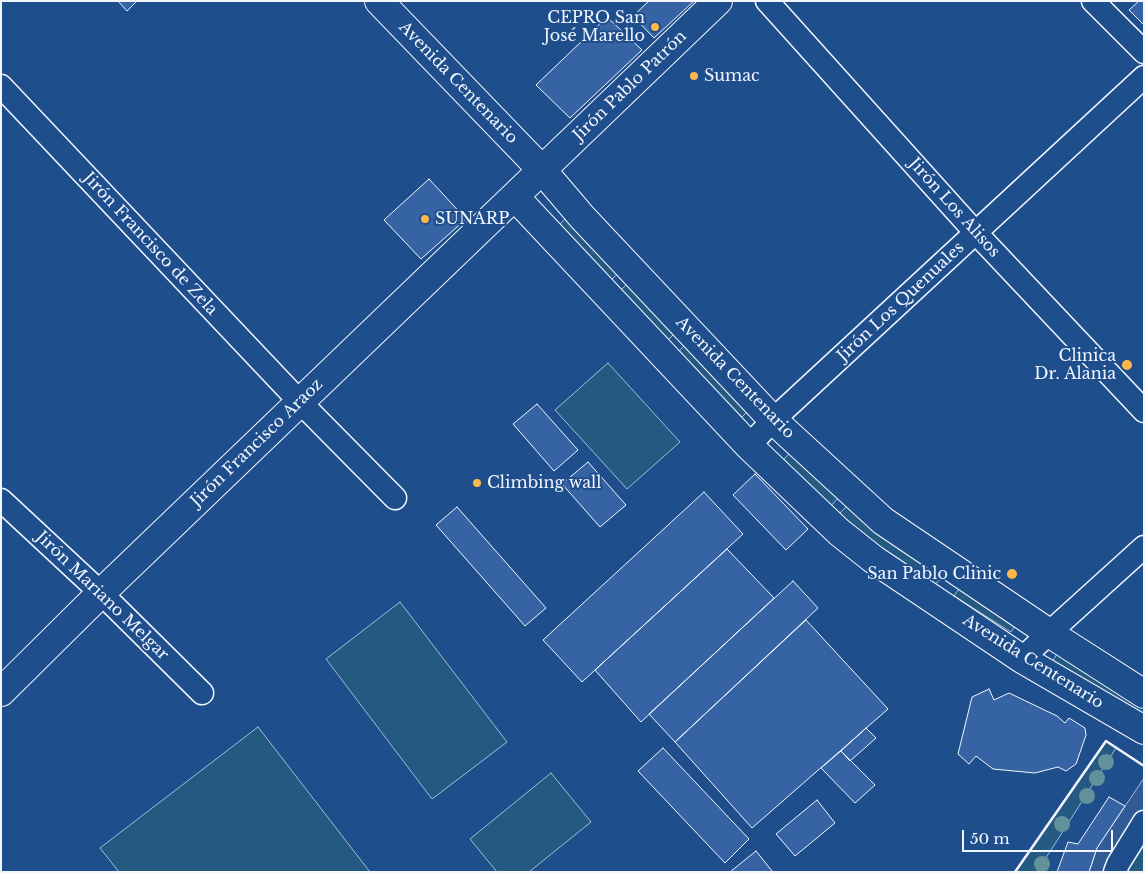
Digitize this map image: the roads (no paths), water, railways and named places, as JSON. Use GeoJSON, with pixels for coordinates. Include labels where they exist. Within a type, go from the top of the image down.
{"type":"FeatureCollection","features":[{"type":"Feature","properties":{"kind":"main road","name":"Avenida Centenario"},"geometry":{"type":"LineString","coordinates":[[379,1],[542,170],[582,217],[773,420],[883,521],[1049,633],[1144,694]]}},
{"type":"Feature","properties":{"kind":"main road","name":"Jirón Pablo Patrón"},"geometry":{"type":"LineString","coordinates":[[515,197],[718,1]]}},
{"type":"Feature","properties":{"kind":"main road","name":"Avenida Centenario"},"geometry":{"type":"LineString","coordinates":[[515,197],[749,446],[839,532],[873,559],[1022,659],[1144,730]]}},
{"type":"Feature","properties":{"kind":"main road","name":"Jirón Francisco Araoz"},"geometry":{"type":"LineString","coordinates":[[1,692],[101,593],[515,197]]}},
{"type":"Feature","properties":{"kind":"street","name":"Jirón Los Alisos"},"geometry":{"type":"LineString","coordinates":[[767,1],[976,233],[1144,411]]}},
{"type":"Feature","properties":{"kind":"street"},"geometry":{"type":"LineString","coordinates":[[1093,1],[1144,52]]}},
{"type":"Feature","properties":{"kind":"street","name":"Jirón Los Quenuales"},"geometry":{"type":"LineString","coordinates":[[749,446],[773,420],[1144,77]]}},
{"type":"Feature","properties":{"kind":"street","name":"Jirón Francisco de Zela"},"geometry":{"type":"LineString","coordinates":[[1,86],[300,402],[395,498]]}},
{"type":"Feature","properties":{"kind":"street","name":"Jirón Mariano Melgar"},"geometry":{"type":"LineString","coordinates":[[1,500],[101,593],[202,693]]}},
{"type":"Feature","properties":{"kind":"street"},"geometry":{"type":"LineString","coordinates":[[1022,659],[1144,547]]}},
{"type":"Feature","properties":{"kind":"street"},"geometry":{"type":"LineString","coordinates":[[1115,872],[1144,822]]}},
{"type":"Feature","properties":{"kind":"place","name":"CEPRO San José Marello"},"geometry":{"type":"Point","coordinates":[655,27]}},
{"type":"Feature","properties":{"kind":"place","name":"Sumac"},"geometry":{"type":"Point","coordinates":[694,76]}},
{"type":"Feature","properties":{"kind":"place","name":"SUNARP"},"geometry":{"type":"Point","coordinates":[425,219]}},
{"type":"Feature","properties":{"kind":"place","name":"Clinica Dr. Alania"},"geometry":{"type":"Point","coordinates":[1127,365]}},
{"type":"Feature","properties":{"kind":"place","name":"Climbing wall"},"geometry":{"type":"Point","coordinates":[477,483]}},
{"type":"Feature","properties":{"kind":"place","name":"San Pablo Clinic"},"geometry":{"type":"Point","coordinates":[1012,574]}}]}
